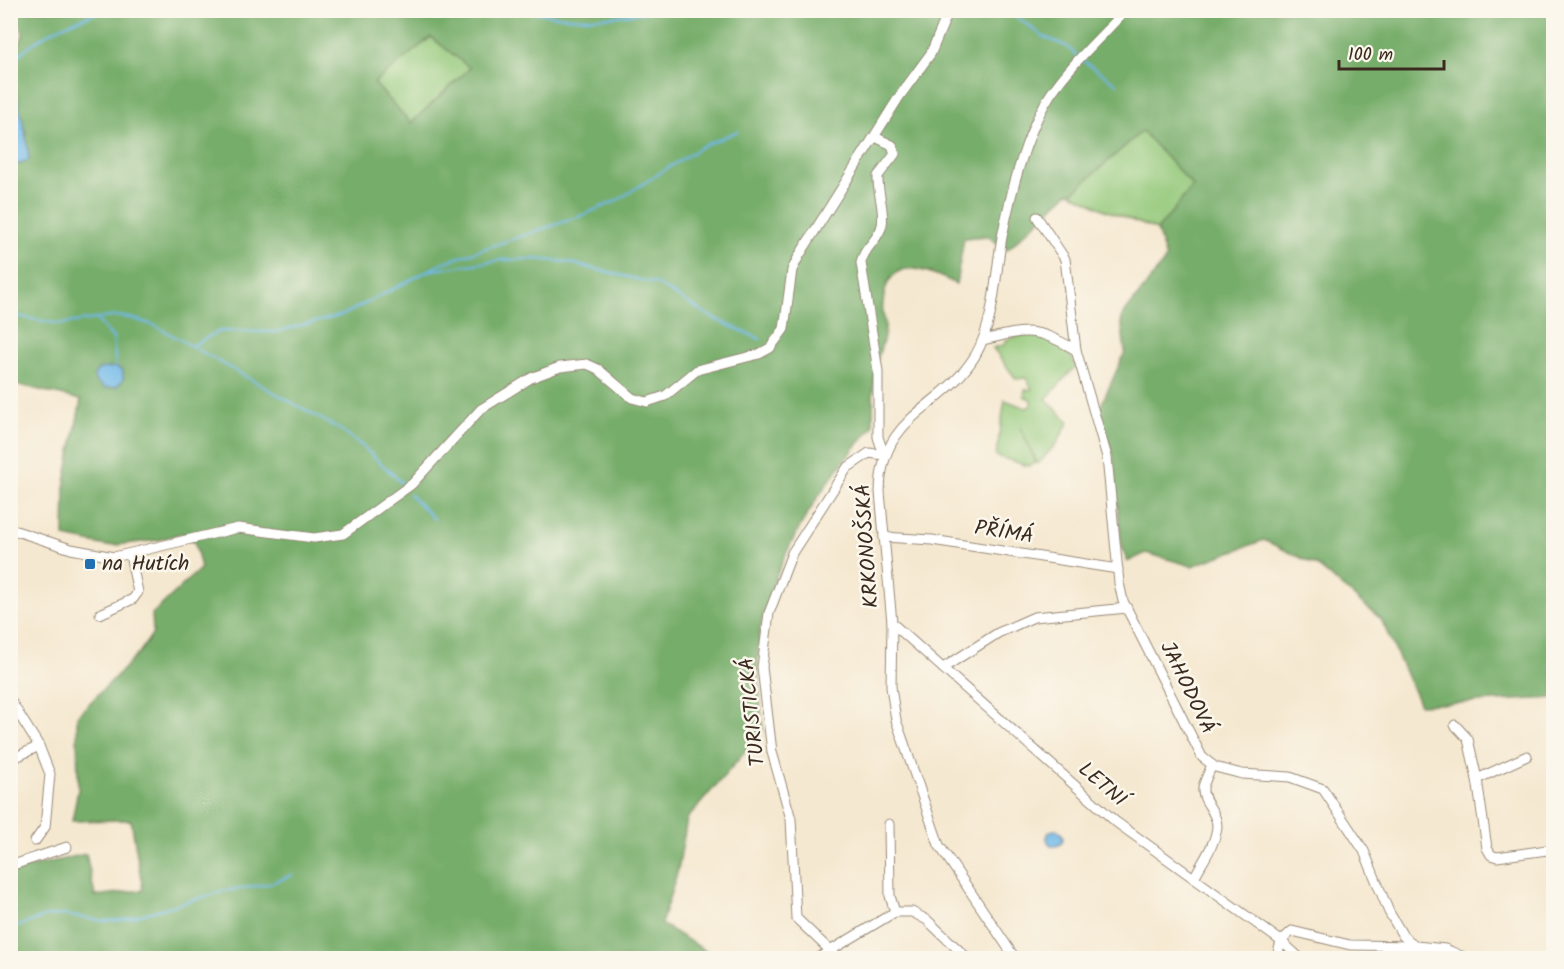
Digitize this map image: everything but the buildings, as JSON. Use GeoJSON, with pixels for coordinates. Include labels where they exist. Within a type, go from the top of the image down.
{"type":"FeatureCollection","features":[{"type":"Feature","properties":{"kind":"street"},"geometry":{"type":"LineString","coordinates":[[10,529],[93,555],[114,557],[238,528],[315,538],[344,534],[412,484],[481,409],[531,378],[574,364],[592,366],[632,398],[647,402],[665,396],[697,370],[759,354],[770,348],[784,329],[792,270],[799,256],[898,97],[932,53],[949,10]]}},
{"type":"Feature","properties":{"kind":"street","name":"KRKONOŠSKÁ"},"geometry":{"type":"LineString","coordinates":[[1015,958],[936,838],[894,709],[892,623],[880,492],[884,455],[897,433],[962,374],[983,340],[1003,234],[1027,143],[1041,111],[1062,79],[1126,10]]}},
{"type":"Feature","properties":{"kind":"street"},"geometry":{"type":"LineString","coordinates":[[875,137],[892,145],[895,154],[878,176],[883,223],[879,234],[864,252],[861,263],[878,371],[878,437],[884,455]]}},
{"type":"Feature","properties":{"kind":"street","name":"JAHODOVÁ"},"geometry":{"type":"LineString","coordinates":[[1037,217],[1065,259],[1076,350],[1107,457],[1123,601],[1194,747],[1212,765],[1242,774],[1290,777],[1323,789],[1330,794],[1364,850],[1389,912],[1403,936],[1416,946]]}},
{"type":"Feature","properties":{"kind":"street"},"geometry":{"type":"LineString","coordinates":[[983,340],[1032,331],[1047,334],[1076,350]]}},
{"type":"Feature","properties":{"kind":"street","name":"TURISTICKÁ"},"geometry":{"type":"LineString","coordinates":[[838,958],[796,918],[791,819],[772,752],[762,667],[769,613],[792,554],[847,468],[869,453],[884,455]]}},
{"type":"Feature","properties":{"kind":"street","name":"PŘÍMÁ"},"geometry":{"type":"LineString","coordinates":[[884,537],[940,541],[1118,569]]}},
{"type":"Feature","properties":{"kind":"street"},"geometry":{"type":"LineString","coordinates":[[100,614],[133,599],[138,592],[130,555]]}},
{"type":"Feature","properties":{"kind":"street"},"geometry":{"type":"LineString","coordinates":[[943,668],[998,633],[1034,617],[1127,608]]}},
{"type":"Feature","properties":{"kind":"street","name":"LETNÍ"},"geometry":{"type":"LineString","coordinates":[[892,623],[1108,814],[1281,941],[1300,958]]}},
{"type":"Feature","properties":{"kind":"street"},"geometry":{"type":"LineString","coordinates":[[10,700],[39,746],[50,774],[45,827],[35,841]]}},
{"type":"Feature","properties":{"kind":"street"},"geometry":{"type":"LineString","coordinates":[[1455,725],[1468,739],[1477,779],[1487,848],[1491,855],[1497,858],[1553,852]]}},
{"type":"Feature","properties":{"kind":"street"},"geometry":{"type":"LineString","coordinates":[[10,760],[39,746]]}},
{"type":"Feature","properties":{"kind":"street"},"geometry":{"type":"LineString","coordinates":[[1477,779],[1527,756]]}},
{"type":"Feature","properties":{"kind":"street"},"geometry":{"type":"LineString","coordinates":[[1194,878],[1213,842],[1217,826],[1203,787],[1212,765]]}},
{"type":"Feature","properties":{"kind":"street"},"geometry":{"type":"LineString","coordinates":[[889,824],[890,896],[895,912]]}},
{"type":"Feature","properties":{"kind":"street"},"geometry":{"type":"LineString","coordinates":[[10,866],[67,848]]}},
{"type":"Feature","properties":{"kind":"street"},"geometry":{"type":"LineString","coordinates":[[818,958],[895,912],[912,912],[927,920],[967,958]]}},
{"type":"Feature","properties":{"kind":"street"},"geometry":{"type":"LineString","coordinates":[[1277,958],[1281,941],[1292,931],[1350,945],[1445,949],[1466,958]]}},
{"type":"Feature","properties":{"kind":"green space"},"geometry":{"type":"Polygon","coordinates":[[[761,10],[766,13],[772,10],[1553,11],[1553,698],[1420,705],[1381,619],[1316,565],[1264,540],[1192,566],[1146,553],[1127,562],[1121,543],[1113,455],[1098,412],[1125,352],[1121,318],[1166,259],[1157,230],[1193,186],[1142,131],[1072,193],[1069,192],[1007,250],[987,236],[964,238],[956,284],[933,273],[910,269],[892,276],[886,287],[883,306],[884,335],[874,378],[873,427],[837,470],[806,517],[780,568],[762,621],[758,661],[763,731],[687,819],[678,870],[661,924],[708,952],[701,958],[11,958],[11,871],[86,854],[95,896],[143,890],[131,820],[72,821],[78,790],[77,716],[139,653],[153,633],[152,614],[201,568],[195,543],[182,533],[159,540],[107,546],[64,537],[65,482],[81,400],[11,383],[11,166],[20,164],[27,134],[20,118],[11,70],[23,34],[16,11],[761,10]],[[431,37],[374,83],[411,123],[470,68],[431,37]]]}},
{"type":"Feature","properties":{"kind":"green space"},"geometry":{"type":"Polygon","coordinates":[[[431,37],[470,68],[411,123],[374,83],[431,37]]]}},
{"type":"Feature","properties":{"kind":"green space"},"geometry":{"type":"Polygon","coordinates":[[[1142,131],[1193,186],[1157,230],[1105,210],[1072,193],[1142,131]]]}},
{"type":"Feature","properties":{"kind":"green space"},"geometry":{"type":"Polygon","coordinates":[[[1035,334],[1066,349],[1076,366],[1046,399],[1069,422],[1056,444],[1038,464],[1020,427],[1036,463],[1028,466],[996,456],[1005,400],[1026,408],[1032,405],[1032,400],[1024,396],[1025,390],[1032,389],[1026,378],[1016,379],[993,348],[1004,345],[1006,340],[1020,335],[1035,334]]]}},
{"type":"Feature","properties":{"kind":"water"},"geometry":{"type":"Polygon","coordinates":[[[10,70],[24,126],[29,160],[11,166],[10,70]]]}},
{"type":"Feature","properties":{"kind":"water"},"geometry":{"type":"Polygon","coordinates":[[[116,367],[123,371],[123,380],[116,387],[105,388],[95,381],[94,375],[99,369],[116,367]]]}},
{"type":"Feature","properties":{"kind":"water"},"geometry":{"type":"Polygon","coordinates":[[[1055,830],[1061,832],[1063,838],[1061,844],[1055,846],[1049,844],[1047,838],[1049,832],[1055,830]]]}},
{"type":"Feature","properties":{"kind":"waterway"},"geometry":{"type":"LineString","coordinates":[[10,63],[32,44],[56,29],[81,18],[109,10]]}},
{"type":"Feature","properties":{"kind":"waterway"},"geometry":{"type":"LineString","coordinates":[[525,10],[575,18],[656,10]]}},
{"type":"Feature","properties":{"kind":"waterway"},"geometry":{"type":"LineString","coordinates":[[1007,10],[1044,37],[1066,46],[1078,56]]}},
{"type":"Feature","properties":{"kind":"waterway"},"geometry":{"type":"LineString","coordinates":[[10,70],[20,54]]}},
{"type":"Feature","properties":{"kind":"waterway"},"geometry":{"type":"LineString","coordinates":[[1082,60],[1117,84]]}},
{"type":"Feature","properties":{"kind":"waterway"},"geometry":{"type":"LineString","coordinates":[[10,315],[60,324],[117,316],[156,326],[191,346],[220,331],[275,332],[343,315],[445,262],[578,217],[616,201],[701,147],[738,131]]}},
{"type":"Feature","properties":{"kind":"waterway"},"geometry":{"type":"LineString","coordinates":[[426,271],[502,260],[537,259],[566,262],[657,284],[713,318],[760,339]]}},
{"type":"Feature","properties":{"kind":"waterway"},"geometry":{"type":"LineString","coordinates":[[96,319],[113,338],[116,367]]}},
{"type":"Feature","properties":{"kind":"waterway"},"geometry":{"type":"LineString","coordinates":[[193,347],[339,429],[361,445],[403,484]]}},
{"type":"Feature","properties":{"kind":"waterway"},"geometry":{"type":"LineString","coordinates":[[409,494],[434,519]]}},
{"type":"Feature","properties":{"kind":"waterway"},"geometry":{"type":"LineString","coordinates":[[10,929],[47,916],[65,915],[104,921],[123,920],[224,891],[269,884],[292,875]]}},
{"type":"Feature","properties":{"kind":"place","name":"na Hutích"},"geometry":{"type":"Point","coordinates":[90,564]}}]}
